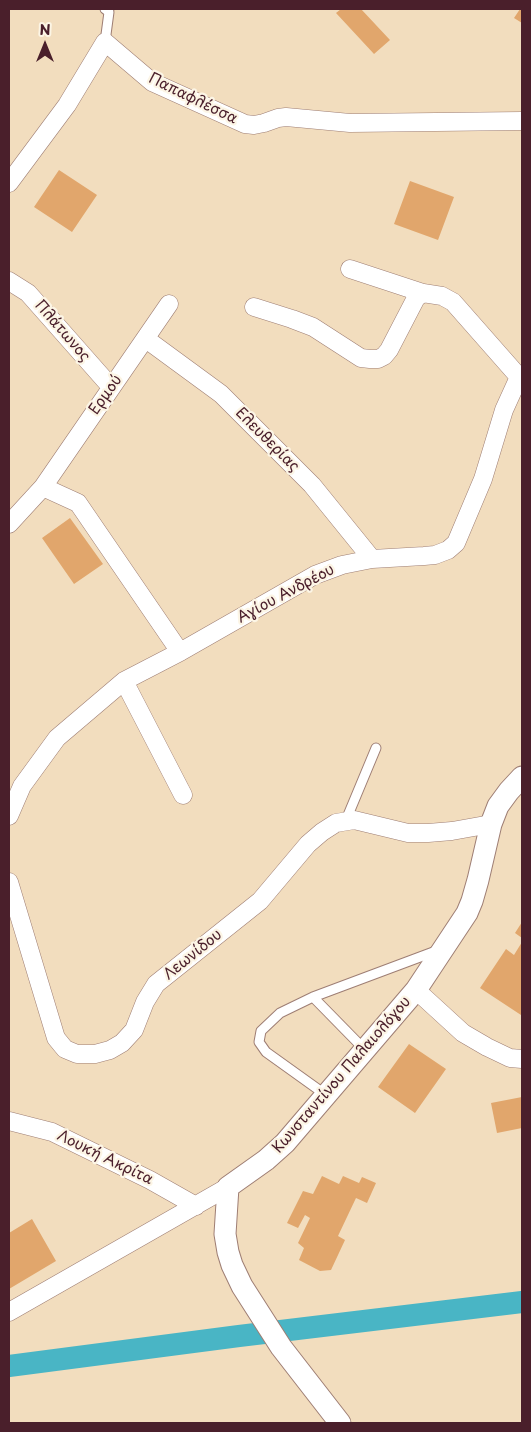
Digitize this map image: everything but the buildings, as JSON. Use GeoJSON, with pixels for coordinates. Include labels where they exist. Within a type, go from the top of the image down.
{"type":"FeatureCollection","features":[{"type":"Feature","properties":{"kind":"street","name":"Παπαφλέσσα"},"geometry":{"type":"LineString","coordinates":[[104,42],[152,82],[245,124],[254,125],[286,117],[350,123],[522,121]]}},
{"type":"Feature","properties":{"kind":"street"},"geometry":{"type":"LineString","coordinates":[[9,183],[67,105],[104,42]]}},
{"type":"Feature","properties":{"kind":"street"},"geometry":{"type":"LineString","coordinates":[[350,269],[423,294],[442,296],[453,302],[520,376]]}},
{"type":"Feature","properties":{"kind":"street","name":"Πλάτωνος"},"geometry":{"type":"LineString","coordinates":[[9,281],[28,293],[111,387]]}},
{"type":"Feature","properties":{"kind":"street"},"geometry":{"type":"LineString","coordinates":[[254,308],[292,319],[313,328],[361,358],[378,359],[389,350],[416,298],[423,294]]}},
{"type":"Feature","properties":{"kind":"street","name":"Ερμού"},"geometry":{"type":"LineString","coordinates":[[9,524],[43,486],[169,304]]}},
{"type":"Feature","properties":{"kind":"street","name":"Ελευθερίας"},"geometry":{"type":"LineString","coordinates":[[146,339],[221,394],[312,486],[372,559]]}},
{"type":"Feature","properties":{"kind":"street","name":"Αγίου Ανδρέου"},"geometry":{"type":"LineString","coordinates":[[9,816],[22,786],[57,738],[124,681],[180,652],[315,575],[342,565],[372,559],[424,556],[448,550],[456,543],[483,479],[504,410],[520,376]]}},
{"type":"Feature","properties":{"kind":"street"},"geometry":{"type":"LineString","coordinates":[[43,486],[78,503],[180,652]]}},
{"type":"Feature","properties":{"kind":"street"},"geometry":{"type":"LineString","coordinates":[[124,681],[183,795]]}},
{"type":"Feature","properties":{"kind":"street","name":"Κωνσταντίνου Παλαιολόγου"},"geometry":{"type":"LineString","coordinates":[[9,1312],[228,1187],[266,1160],[285,1143],[416,990],[444,949],[467,913],[472,901],[491,824],[498,806],[522,777]]}},
{"type":"Feature","properties":{"kind":"street"},"geometry":{"type":"LineString","coordinates":[[346,820],[354,820],[408,833],[452,831],[491,824]]}},
{"type":"Feature","properties":{"kind":"street","name":"Λεωνίδου"},"geometry":{"type":"LineString","coordinates":[[9,882],[56,1038],[65,1048],[77,1054],[95,1054],[110,1050],[122,1042],[134,1030],[145,1002],[156,984],[260,901],[308,844],[336,822],[346,820]]}},
{"type":"Feature","properties":{"kind":"street"},"geometry":{"type":"LineString","coordinates":[[416,990],[463,1033],[487,1048],[510,1058],[522,1059]]}},
{"type":"Feature","properties":{"kind":"street","name":"Λουκή Ακρίτα"},"geometry":{"type":"LineString","coordinates":[[9,1121],[52,1132],[150,1180],[196,1206]]}},
{"type":"Feature","properties":{"kind":"street"},"geometry":{"type":"LineString","coordinates":[[228,1187],[225,1234],[232,1265],[242,1286],[278,1342],[340,1423]]}},
{"type":"Feature","properties":{"kind":"lane"},"geometry":{"type":"LineString","coordinates":[[104,9],[110,12],[104,42]]}},
{"type":"Feature","properties":{"kind":"lane"},"geometry":{"type":"LineString","coordinates":[[346,820],[376,748]]}},
{"type":"Feature","properties":{"kind":"lane"},"geometry":{"type":"LineString","coordinates":[[326,1095],[266,1052],[259,1042],[261,1031],[280,1014],[313,997],[444,949]]}},
{"type":"Feature","properties":{"kind":"lane"},"geometry":{"type":"LineString","coordinates":[[313,997],[364,1049]]}},
{"type":"Feature","properties":{"kind":"waterway"},"geometry":{"type":"LineString","coordinates":[[9,1366],[522,1302]]}}]}
